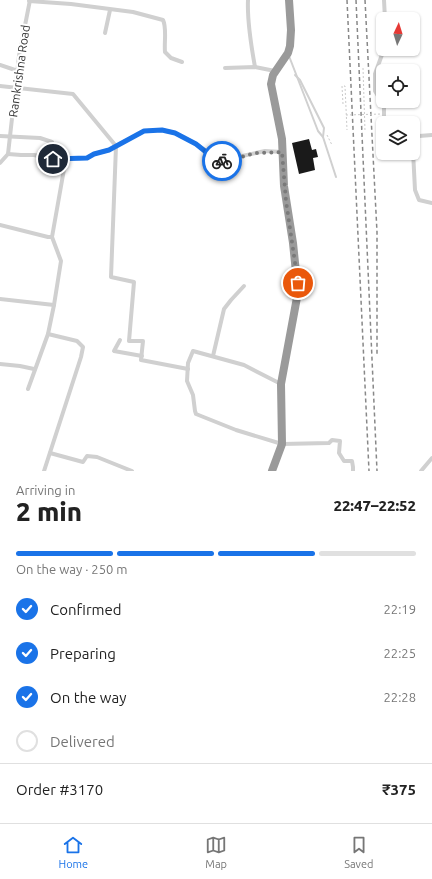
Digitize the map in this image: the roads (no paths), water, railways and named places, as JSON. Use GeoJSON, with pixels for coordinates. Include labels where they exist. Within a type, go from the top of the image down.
{"type":"FeatureCollection","features":[{"type":"Feature","properties":{"kind":"highway"},"geometry":{"type":"LineString","coordinates":[[272,471],[282,444],[281,384],[298,292],[293,243],[286,201],[280,131],[271,84],[271,78],[288,53],[290,46],[291,30],[289,0]]}},
{"type":"Feature","properties":{"kind":"street"},"geometry":{"type":"LineString","coordinates":[[248,0],[251,46],[255,67]]}},
{"type":"Feature","properties":{"kind":"street"},"geometry":{"type":"LineString","coordinates":[[384,0],[385,12]]}},
{"type":"Feature","properties":{"kind":"street"},"geometry":{"type":"LineString","coordinates":[[30,1],[71,2],[110,10],[133,12],[163,20],[165,29],[165,52],[171,58],[182,62]]}},
{"type":"Feature","properties":{"kind":"street","name":"Ramkrishna Road"},"geometry":{"type":"LineString","coordinates":[[8,154],[19,56],[30,1]]}},
{"type":"Feature","properties":{"kind":"street"},"geometry":{"type":"LineString","coordinates":[[105,33],[110,10]]}},
{"type":"Feature","properties":{"kind":"street"},"geometry":{"type":"LineString","coordinates":[[381,56],[375,74],[375,91],[384,106],[384,116]]}},
{"type":"Feature","properties":{"kind":"street"},"geometry":{"type":"LineString","coordinates":[[0,65],[18,71]]}},
{"type":"Feature","properties":{"kind":"street"},"geometry":{"type":"LineString","coordinates":[[225,68],[255,67],[275,71]]}},
{"type":"Feature","properties":{"kind":"street"},"geometry":{"type":"LineString","coordinates":[[0,86],[73,94],[116,146],[111,277],[134,282],[129,341],[143,341],[141,360],[188,369]]}},
{"type":"Feature","properties":{"kind":"street"},"geometry":{"type":"LineString","coordinates":[[0,163],[8,154],[34,155],[53,159],[87,158],[94,154],[109,150],[144,131],[162,130],[175,133],[196,144],[219,160],[226,161],[265,151],[282,152]]}},
{"type":"Feature","properties":{"kind":"street"},"geometry":{"type":"LineString","coordinates":[[0,136],[40,138],[52,142]]}},
{"type":"Feature","properties":{"kind":"street"},"geometry":{"type":"LineString","coordinates":[[420,136],[432,136]]}},
{"type":"Feature","properties":{"kind":"street"},"geometry":{"type":"LineString","coordinates":[[28,389],[48,334],[54,306],[61,261],[52,237],[66,158]]}},
{"type":"Feature","properties":{"kind":"street"},"geometry":{"type":"LineString","coordinates":[[413,160],[415,190],[419,200],[432,203]]}},
{"type":"Feature","properties":{"kind":"street"},"geometry":{"type":"LineString","coordinates":[[0,225],[52,237]]}},
{"type":"Feature","properties":{"kind":"street"},"geometry":{"type":"LineString","coordinates":[[213,356],[224,309],[244,286]]}},
{"type":"Feature","properties":{"kind":"street"},"geometry":{"type":"LineString","coordinates":[[0,299],[54,306]]}},
{"type":"Feature","properties":{"kind":"street"},"geometry":{"type":"LineString","coordinates":[[44,471],[83,347],[77,341],[48,334]]}},
{"type":"Feature","properties":{"kind":"street"},"geometry":{"type":"LineString","coordinates":[[120,340],[114,351],[142,356]]}},
{"type":"Feature","properties":{"kind":"street"},"geometry":{"type":"LineString","coordinates":[[281,384],[244,365],[193,351],[188,363],[187,382],[193,395],[196,414],[236,430],[282,444],[329,443],[332,440],[340,441],[339,453],[344,461],[352,461],[353,471]]}},
{"type":"Feature","properties":{"kind":"street"},"geometry":{"type":"LineString","coordinates":[[0,364],[34,369]]}},
{"type":"Feature","properties":{"kind":"street"},"geometry":{"type":"LineString","coordinates":[[50,453],[82,462],[87,456],[97,457],[132,471]]}},
{"type":"Feature","properties":{"kind":"street"},"geometry":{"type":"LineString","coordinates":[[421,471],[432,458]]}},
{"type":"Feature","properties":{"kind":"lane"},"geometry":{"type":"LineString","coordinates":[[288,53],[295,75],[318,131],[323,138],[336,177]]}},
{"type":"Feature","properties":{"kind":"lane"},"geometry":{"type":"LineString","coordinates":[[295,75],[300,80],[324,128],[323,138]]}},
{"type":"Feature","properties":{"kind":"railway"},"geometry":{"type":"LineString","coordinates":[[347,0],[369,471]]}},
{"type":"Feature","properties":{"kind":"railway"},"geometry":{"type":"LineString","coordinates":[[356,0],[377,471]]}},
{"type":"Feature","properties":{"kind":"railway"},"geometry":{"type":"LineString","coordinates":[[365,0],[377,232],[377,356]]}}]}
